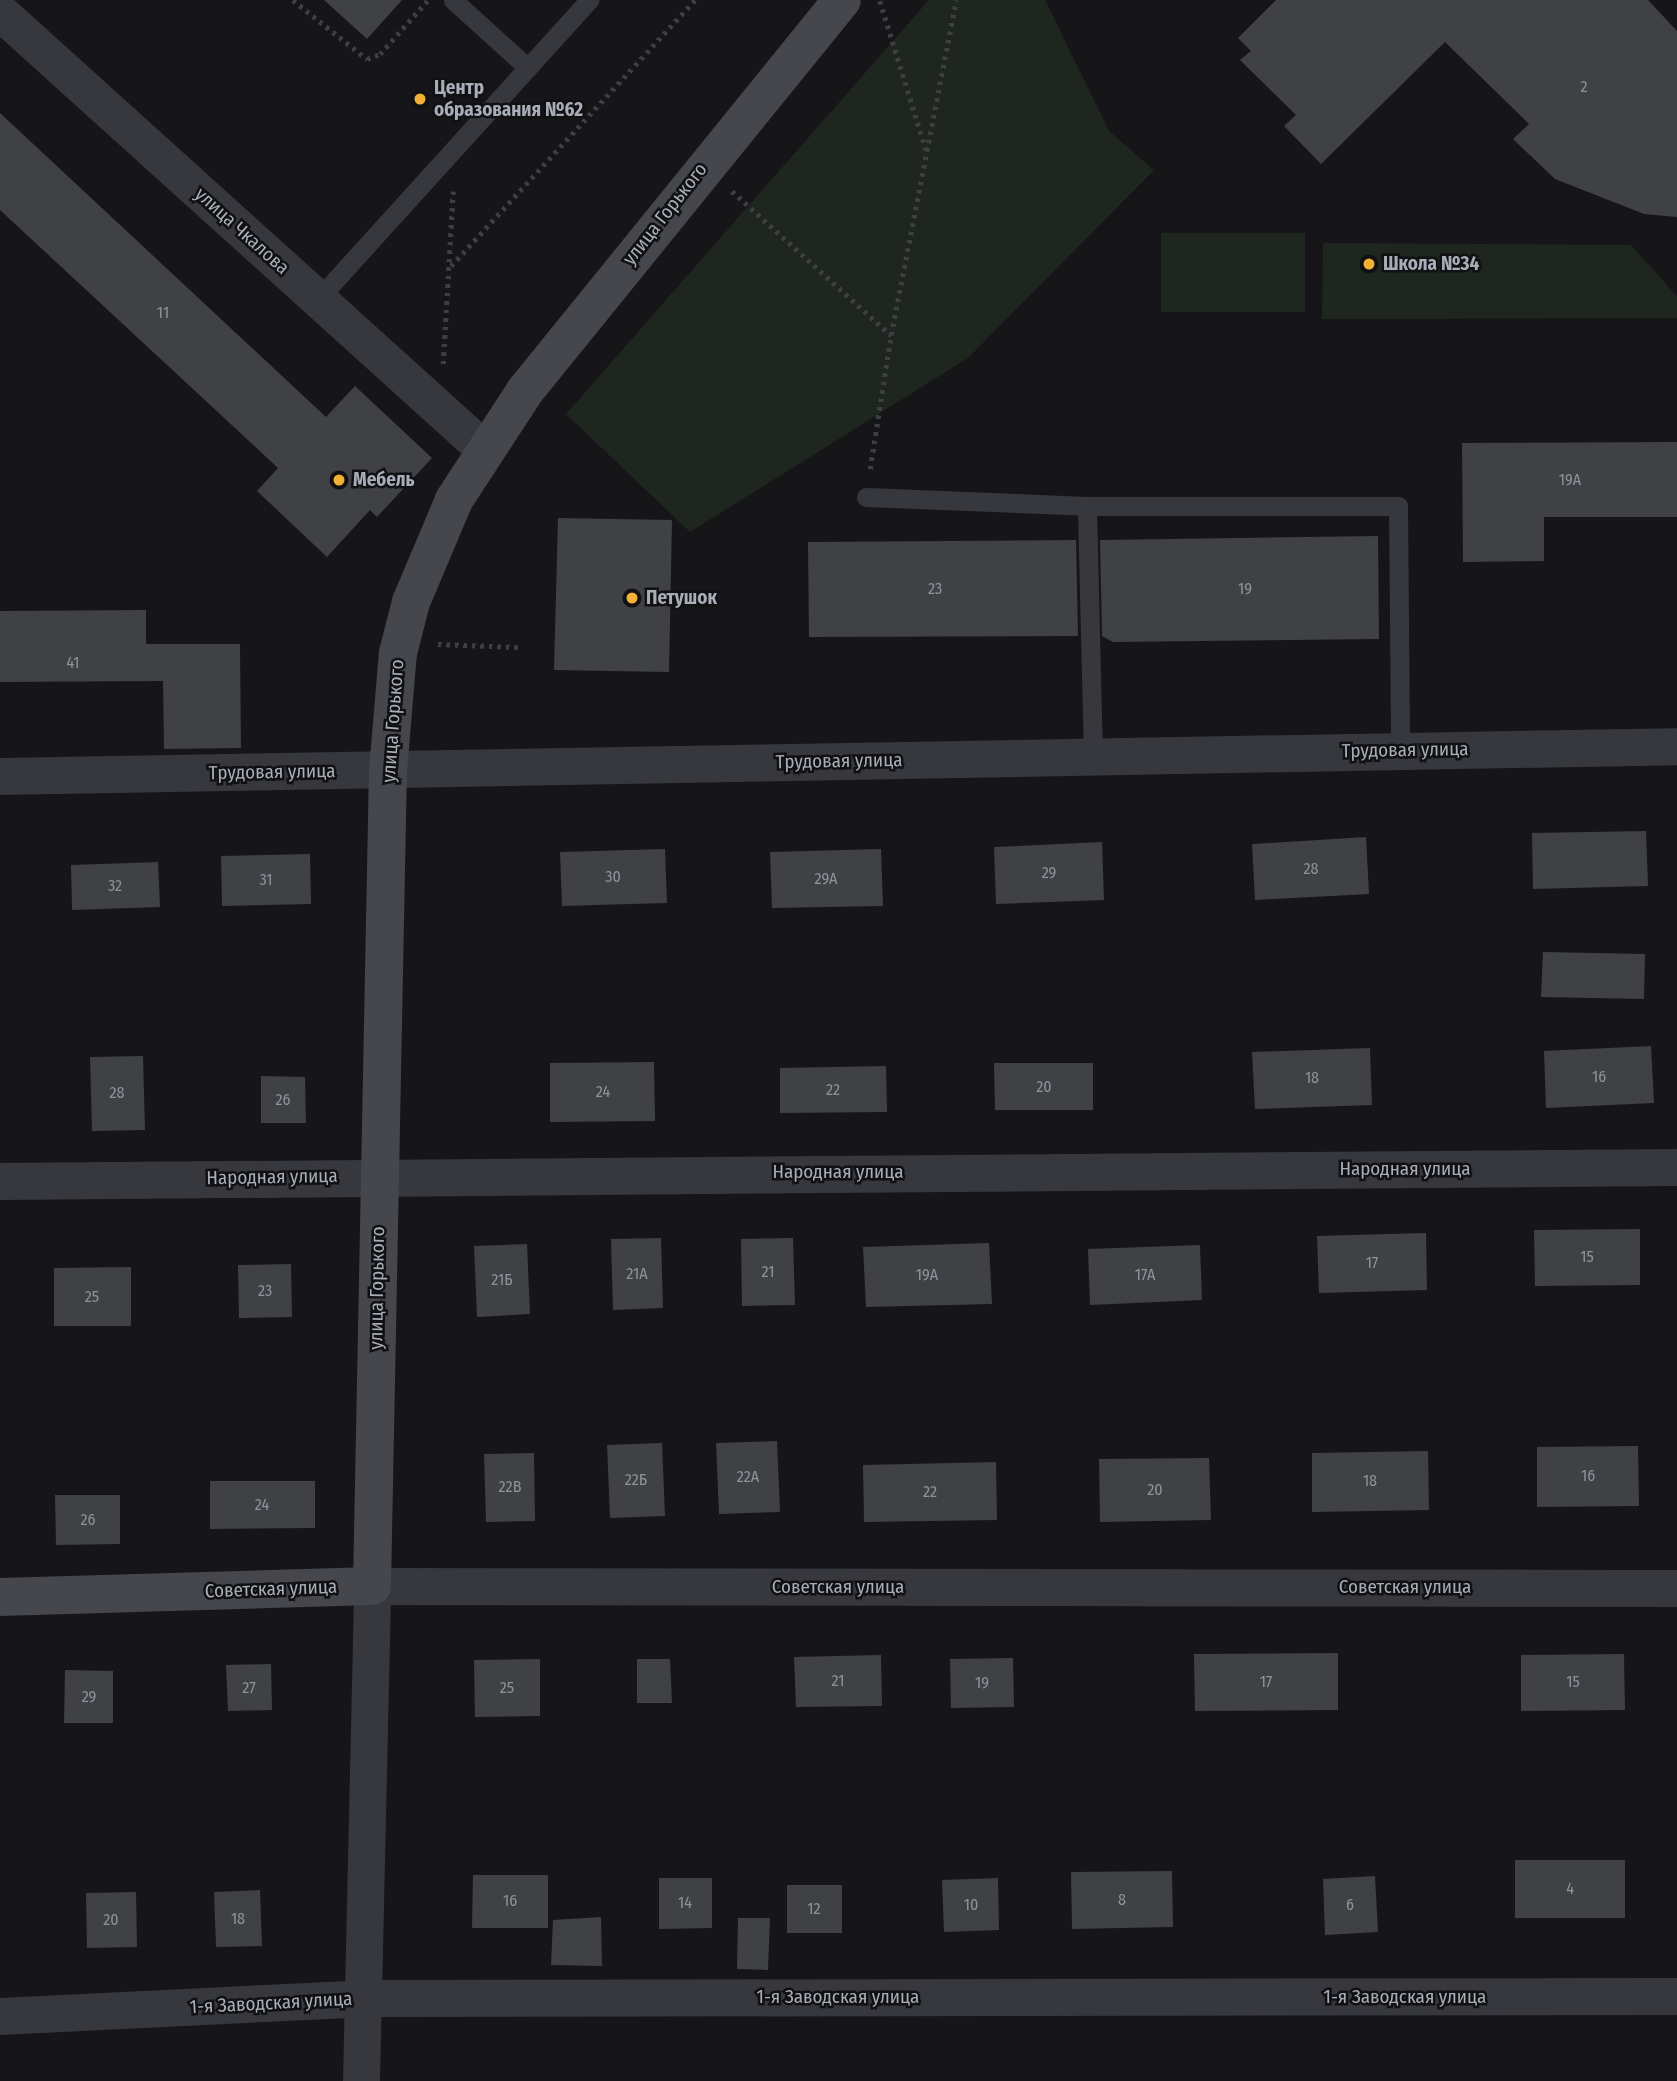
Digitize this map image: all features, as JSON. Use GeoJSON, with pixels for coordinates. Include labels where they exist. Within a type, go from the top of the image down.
{"type":"FeatureCollection","features":[{"type":"Feature","properties":{"kind":"street","name":"улица Горького"},"geometry":{"type":"LineString","coordinates":[[372,1587],[388,771],[398,653],[411,602],[454,500],[484,449],[702,167],[842,0]]}},
{"type":"Feature","properties":{"kind":"street","name":"улица Чкалова"},"geometry":{"type":"LineString","coordinates":[[0,12],[484,449]]}},
{"type":"Feature","properties":{"kind":"street","name":"Трудовая улица"},"geometry":{"type":"LineString","coordinates":[[0,776],[1677,746]]}},
{"type":"Feature","properties":{"kind":"street","name":"Народная улица"},"geometry":{"type":"LineString","coordinates":[[0,1181],[379,1175],[1677,1167]]}},
{"type":"Feature","properties":{"kind":"street","name":"Советская улица"},"geometry":{"type":"LineString","coordinates":[[0,1597],[372,1587],[1677,1588]]}},
{"type":"Feature","properties":{"kind":"street"},"geometry":{"type":"LineString","coordinates":[[361,2081],[365,1998],[372,1587]]}},
{"type":"Feature","properties":{"kind":"street","name":"1-я Заводская улица"},"geometry":{"type":"LineString","coordinates":[[0,2016],[365,1998],[1677,1996]]}},
{"type":"Feature","properties":{"kind":"lane"},"geometry":{"type":"LineString","coordinates":[[453,0],[528,68]]}},
{"type":"Feature","properties":{"kind":"lane"},"geometry":{"type":"LineString","coordinates":[[318,299],[589,0]]}},
{"type":"Feature","properties":{"kind":"lane"},"geometry":{"type":"LineString","coordinates":[[866,498],[1087,506],[1398,506],[1400,749]]}},
{"type":"Feature","properties":{"kind":"lane"},"geometry":{"type":"LineString","coordinates":[[1087,506],[1093,756]]}},
{"type":"Feature","properties":{"kind":"path"},"geometry":{"type":"LineString","coordinates":[[293,0],[367,59],[380,54],[427,0]]}},
{"type":"Feature","properties":{"kind":"path"},"geometry":{"type":"LineString","coordinates":[[451,266],[695,0]]}},
{"type":"Feature","properties":{"kind":"path"},"geometry":{"type":"LineString","coordinates":[[880,0],[927,150]]}},
{"type":"Feature","properties":{"kind":"path"},"geometry":{"type":"LineString","coordinates":[[866,498],[891,335],[956,0]]}},
{"type":"Feature","properties":{"kind":"path"},"geometry":{"type":"LineString","coordinates":[[439,409],[451,266],[454,148]]}},
{"type":"Feature","properties":{"kind":"path"},"geometry":{"type":"LineString","coordinates":[[730,189],[891,335]]}},
{"type":"Feature","properties":{"kind":"path"},"geometry":{"type":"LineString","coordinates":[[427,643],[517,647]]}},
{"type":"Feature","properties":{"kind":"shaded area"},"geometry":{"type":"Polygon","coordinates":[[[929,0],[1045,0],[1109,131],[1154,170],[968,358],[690,532],[566,414],[929,0]]]}},
{"type":"Feature","properties":{"kind":"shaded area"},"geometry":{"type":"Polygon","coordinates":[[[1161,233],[1305,233],[1305,312],[1161,312],[1161,233]]]}},
{"type":"Feature","properties":{"kind":"shaded area"},"geometry":{"type":"Polygon","coordinates":[[[1323,243],[1631,245],[1677,296],[1677,318],[1322,319],[1323,243]]]}},
{"type":"Feature","properties":{"kind":"building"},"geometry":{"type":"Polygon","coordinates":[[[324,0],[402,0],[367,39],[324,0]]]}},
{"type":"Feature","properties":{"kind":"building"},"geometry":{"type":"Polygon","coordinates":[[[1276,0],[1648,0],[1677,31],[1677,217],[1644,214],[1555,179],[1513,139],[1529,124],[1445,42],[1321,164],[1284,126],[1296,115],[1240,60],[1251,51],[1238,38],[1276,0]]]}},
{"type":"Feature","properties":{"kind":"building"},"geometry":{"type":"Polygon","coordinates":[[[0,113],[326,417],[355,386],[432,458],[377,517],[370,510],[327,557],[257,491],[278,468],[0,210],[0,113]]]}},
{"type":"Feature","properties":{"kind":"building"},"geometry":{"type":"Polygon","coordinates":[[[1677,442],[1677,517],[1544,517],[1544,561],[1463,562],[1462,443],[1677,442]]]}},
{"type":"Feature","properties":{"kind":"building"},"geometry":{"type":"Polygon","coordinates":[[[558,518],[672,520],[669,672],[554,670],[558,518]]]}},
{"type":"Feature","properties":{"kind":"building"},"geometry":{"type":"Polygon","coordinates":[[[1378,536],[1379,639],[1113,642],[1102,636],[1100,540],[1378,536]]]}},
{"type":"Feature","properties":{"kind":"building"},"geometry":{"type":"Polygon","coordinates":[[[1076,540],[1078,636],[809,637],[808,542],[1076,540]]]}},
{"type":"Feature","properties":{"kind":"building"},"geometry":{"type":"Polygon","coordinates":[[[146,610],[146,644],[240,644],[241,748],[164,749],[163,681],[0,682],[0,611],[146,610]]]}},
{"type":"Feature","properties":{"kind":"building"},"geometry":{"type":"Polygon","coordinates":[[[1646,831],[1648,886],[1533,889],[1532,833],[1646,831]]]}},
{"type":"Feature","properties":{"kind":"building"},"geometry":{"type":"Polygon","coordinates":[[[1366,837],[1369,894],[1255,900],[1252,844],[1366,837]]]}},
{"type":"Feature","properties":{"kind":"building"},"geometry":{"type":"Polygon","coordinates":[[[1102,842],[1104,900],[996,904],[994,847],[1102,842]]]}},
{"type":"Feature","properties":{"kind":"building"},"geometry":{"type":"Polygon","coordinates":[[[665,849],[667,903],[562,906],[560,852],[665,849]]]}},
{"type":"Feature","properties":{"kind":"building"},"geometry":{"type":"Polygon","coordinates":[[[881,849],[883,906],[772,908],[770,852],[881,849]]]}},
{"type":"Feature","properties":{"kind":"building"},"geometry":{"type":"Polygon","coordinates":[[[310,854],[311,904],[222,906],[221,856],[310,854]]]}},
{"type":"Feature","properties":{"kind":"building"},"geometry":{"type":"Polygon","coordinates":[[[158,862],[160,907],[72,910],[71,865],[158,862]]]}},
{"type":"Feature","properties":{"kind":"building"},"geometry":{"type":"Polygon","coordinates":[[[1543,952],[1645,954],[1644,999],[1541,997],[1543,952]]]}},
{"type":"Feature","properties":{"kind":"building"},"geometry":{"type":"Polygon","coordinates":[[[1651,1046],[1654,1103],[1546,1108],[1544,1051],[1651,1046]]]}},
{"type":"Feature","properties":{"kind":"building"},"geometry":{"type":"Polygon","coordinates":[[[1370,1048],[1372,1105],[1255,1109],[1252,1052],[1370,1048]]]}},
{"type":"Feature","properties":{"kind":"building"},"geometry":{"type":"Polygon","coordinates":[[[143,1056],[145,1130],[92,1131],[90,1057],[143,1056]]]}},
{"type":"Feature","properties":{"kind":"building"},"geometry":{"type":"Polygon","coordinates":[[[654,1062],[655,1121],[550,1122],[550,1063],[654,1062]]]}},
{"type":"Feature","properties":{"kind":"building"},"geometry":{"type":"Polygon","coordinates":[[[994,1063],[1093,1063],[1093,1110],[995,1110],[994,1063]]]}},
{"type":"Feature","properties":{"kind":"building"},"geometry":{"type":"Polygon","coordinates":[[[886,1066],[887,1112],[780,1113],[780,1068],[886,1066]]]}},
{"type":"Feature","properties":{"kind":"building"},"geometry":{"type":"Polygon","coordinates":[[[261,1076],[305,1077],[306,1123],[261,1123],[261,1076]]]}},
{"type":"Feature","properties":{"kind":"building"},"geometry":{"type":"Polygon","coordinates":[[[1640,1229],[1640,1285],[1535,1286],[1534,1230],[1640,1229]]]}},
{"type":"Feature","properties":{"kind":"building"},"geometry":{"type":"Polygon","coordinates":[[[1426,1233],[1427,1290],[1319,1293],[1317,1236],[1426,1233]]]}},
{"type":"Feature","properties":{"kind":"building"},"geometry":{"type":"Polygon","coordinates":[[[661,1238],[663,1308],[613,1310],[611,1239],[661,1238]]]}},
{"type":"Feature","properties":{"kind":"building"},"geometry":{"type":"Polygon","coordinates":[[[793,1238],[795,1305],[742,1306],[741,1239],[793,1238]]]}},
{"type":"Feature","properties":{"kind":"building"},"geometry":{"type":"Polygon","coordinates":[[[989,1243],[992,1304],[866,1307],[863,1247],[989,1243]]]}},
{"type":"Feature","properties":{"kind":"building"},"geometry":{"type":"Polygon","coordinates":[[[527,1244],[530,1314],[477,1317],[474,1246],[527,1244]]]}},
{"type":"Feature","properties":{"kind":"building"},"geometry":{"type":"Polygon","coordinates":[[[1200,1245],[1202,1300],[1090,1305],[1088,1249],[1200,1245]]]}},
{"type":"Feature","properties":{"kind":"building"},"geometry":{"type":"Polygon","coordinates":[[[291,1264],[292,1317],[239,1318],[238,1265],[291,1264]]]}},
{"type":"Feature","properties":{"kind":"building"},"geometry":{"type":"Polygon","coordinates":[[[131,1267],[131,1326],[54,1326],[54,1268],[131,1267]]]}},
{"type":"Feature","properties":{"kind":"building"},"geometry":{"type":"Polygon","coordinates":[[[777,1441],[780,1512],[719,1514],[716,1443],[777,1441]]]}},
{"type":"Feature","properties":{"kind":"building"},"geometry":{"type":"Polygon","coordinates":[[[662,1443],[665,1516],[610,1518],[607,1445],[662,1443]]]}},
{"type":"Feature","properties":{"kind":"building"},"geometry":{"type":"Polygon","coordinates":[[[1638,1446],[1639,1506],[1537,1507],[1537,1447],[1638,1446]]]}},
{"type":"Feature","properties":{"kind":"building"},"geometry":{"type":"Polygon","coordinates":[[[1428,1451],[1429,1510],[1312,1512],[1312,1453],[1428,1451]]]}},
{"type":"Feature","properties":{"kind":"building"},"geometry":{"type":"Polygon","coordinates":[[[534,1453],[535,1521],[486,1522],[484,1454],[534,1453]]]}},
{"type":"Feature","properties":{"kind":"building"},"geometry":{"type":"Polygon","coordinates":[[[1209,1458],[1211,1520],[1100,1522],[1099,1459],[1209,1458]]]}},
{"type":"Feature","properties":{"kind":"building"},"geometry":{"type":"Polygon","coordinates":[[[996,1462],[997,1520],[864,1522],[863,1465],[996,1462]]]}},
{"type":"Feature","properties":{"kind":"building"},"geometry":{"type":"Polygon","coordinates":[[[210,1481],[315,1481],[315,1528],[210,1529],[210,1481]]]}},
{"type":"Feature","properties":{"kind":"building"},"geometry":{"type":"Polygon","coordinates":[[[55,1495],[120,1495],[120,1544],[56,1545],[55,1495]]]}},
{"type":"Feature","properties":{"kind":"building"},"geometry":{"type":"Polygon","coordinates":[[[1338,1653],[1338,1710],[1195,1711],[1194,1654],[1338,1653]]]}},
{"type":"Feature","properties":{"kind":"building"},"geometry":{"type":"Polygon","coordinates":[[[1624,1654],[1625,1710],[1521,1711],[1521,1655],[1624,1654]]]}},
{"type":"Feature","properties":{"kind":"building"},"geometry":{"type":"Polygon","coordinates":[[[881,1655],[882,1706],[796,1707],[794,1657],[881,1655]]]}},
{"type":"Feature","properties":{"kind":"building"},"geometry":{"type":"Polygon","coordinates":[[[1013,1658],[1014,1707],[951,1708],[950,1659],[1013,1658]]]}},
{"type":"Feature","properties":{"kind":"building"},"geometry":{"type":"Polygon","coordinates":[[[540,1659],[540,1716],[475,1717],[474,1660],[540,1659]]]}},
{"type":"Feature","properties":{"kind":"building"},"geometry":{"type":"Polygon","coordinates":[[[637,1659],[670,1659],[672,1703],[637,1703],[637,1659]]]}},
{"type":"Feature","properties":{"kind":"building"},"geometry":{"type":"Polygon","coordinates":[[[271,1664],[272,1710],[228,1711],[226,1665],[271,1664]]]}},
{"type":"Feature","properties":{"kind":"building"},"geometry":{"type":"Polygon","coordinates":[[[65,1670],[113,1671],[113,1723],[64,1723],[65,1670]]]}},
{"type":"Feature","properties":{"kind":"building"},"geometry":{"type":"Polygon","coordinates":[[[1515,1860],[1625,1860],[1625,1918],[1515,1918],[1515,1860]]]}},
{"type":"Feature","properties":{"kind":"building"},"geometry":{"type":"Polygon","coordinates":[[[1172,1871],[1173,1927],[1072,1929],[1071,1872],[1172,1871]]]}},
{"type":"Feature","properties":{"kind":"building"},"geometry":{"type":"Polygon","coordinates":[[[473,1875],[548,1875],[548,1928],[472,1928],[473,1875]]]}},
{"type":"Feature","properties":{"kind":"building"},"geometry":{"type":"Polygon","coordinates":[[[1375,1876],[1378,1932],[1325,1935],[1323,1879],[1375,1876]]]}},
{"type":"Feature","properties":{"kind":"building"},"geometry":{"type":"Polygon","coordinates":[[[659,1878],[712,1878],[712,1928],[659,1929],[659,1878]]]}},
{"type":"Feature","properties":{"kind":"building"},"geometry":{"type":"Polygon","coordinates":[[[998,1878],[999,1930],[944,1932],[942,1880],[998,1878]]]}},
{"type":"Feature","properties":{"kind":"building"},"geometry":{"type":"Polygon","coordinates":[[[787,1885],[842,1885],[842,1933],[787,1933],[787,1885]]]}},
{"type":"Feature","properties":{"kind":"building"},"geometry":{"type":"Polygon","coordinates":[[[260,1890],[262,1946],[216,1947],[214,1892],[260,1890]]]}},
{"type":"Feature","properties":{"kind":"building"},"geometry":{"type":"Polygon","coordinates":[[[136,1892],[137,1947],[87,1948],[86,1893],[136,1892]]]}},
{"type":"Feature","properties":{"kind":"building"},"geometry":{"type":"Polygon","coordinates":[[[601,1917],[602,1966],[551,1965],[553,1920],[601,1917]]]}},
{"type":"Feature","properties":{"kind":"building"},"geometry":{"type":"Polygon","coordinates":[[[738,1918],[770,1918],[768,1970],[737,1969],[738,1918]]]}},
{"type":"Feature","properties":{"kind":"place","name":"Центр образования №62"},"geometry":{"type":"Point","coordinates":[420,99]}},
{"type":"Feature","properties":{"kind":"place","name":"Школа №34"},"geometry":{"type":"Point","coordinates":[1369,264]}},
{"type":"Feature","properties":{"kind":"place","name":"Мебель"},"geometry":{"type":"Point","coordinates":[339,480]}},
{"type":"Feature","properties":{"kind":"place","name":"Петушок"},"geometry":{"type":"Point","coordinates":[632,598]}}]}
